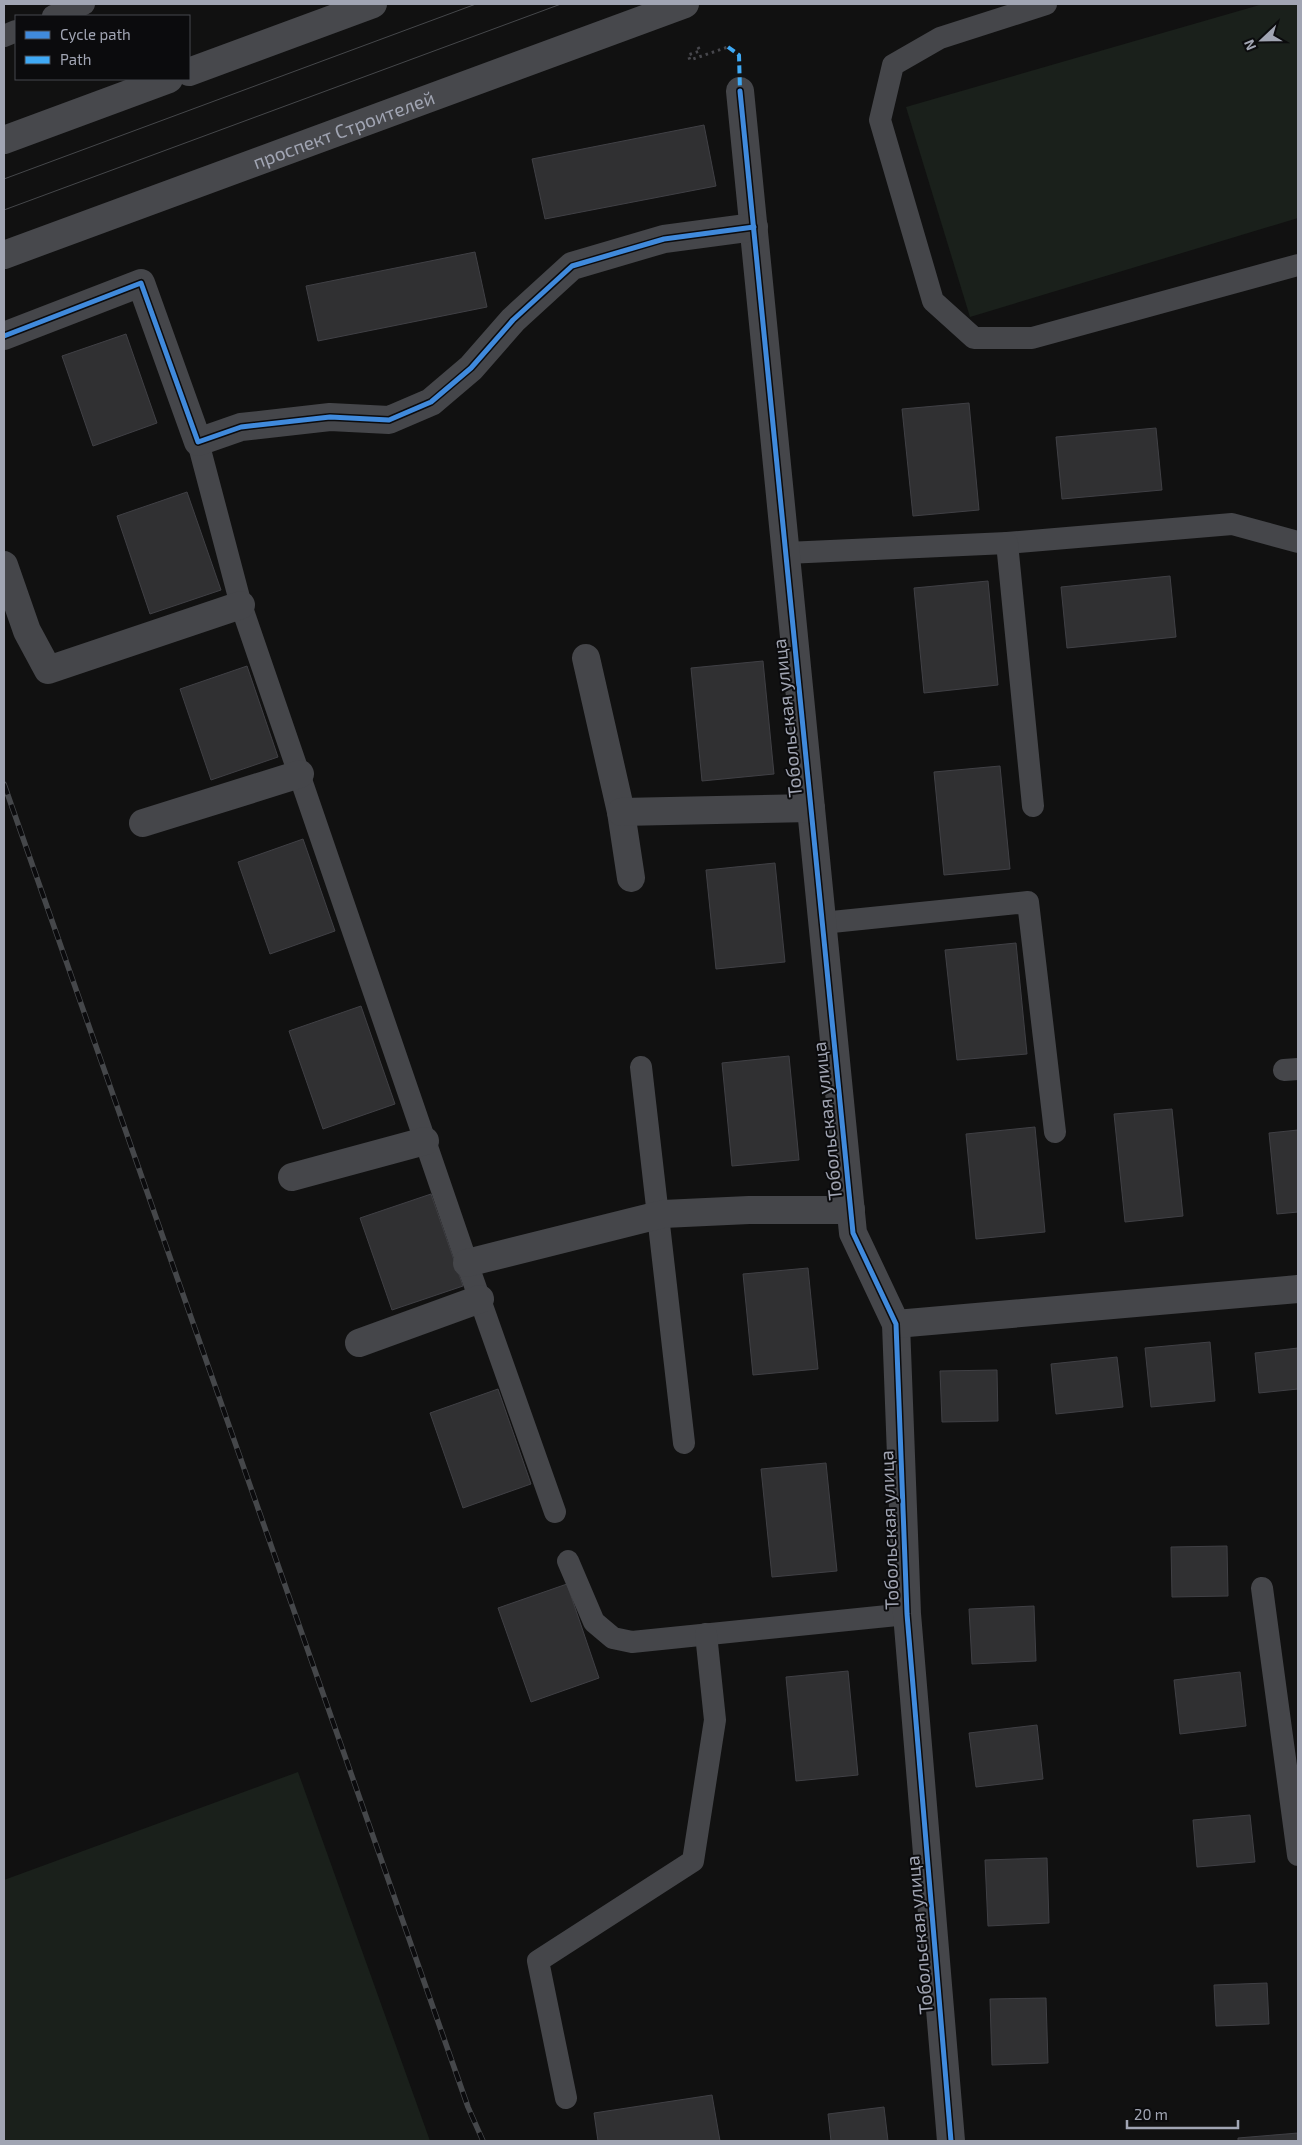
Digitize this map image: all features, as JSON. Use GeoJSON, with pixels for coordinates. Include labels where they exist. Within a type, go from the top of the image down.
{"type":"FeatureCollection","features":[{"type":"Feature","properties":{"kind":"main road"},"geometry":{"type":"LineString","coordinates":[[190,72],[373,4]]}},
{"type":"Feature","properties":{"kind":"main road","name":"проспект Строителей"},"geometry":{"type":"LineString","coordinates":[[4,255],[685,4]]}},
{"type":"Feature","properties":{"kind":"main road"},"geometry":{"type":"LineString","coordinates":[[4,140],[166,80]]}},
{"type":"Feature","properties":{"kind":"street","name":"Тобольская улица"},"geometry":{"type":"LineString","coordinates":[[740,91],[853,1233],[896,1324],[907,1614],[951,2141]]}},
{"type":"Feature","properties":{"kind":"street"},"geometry":{"type":"LineString","coordinates":[[4,336],[141,283],[198,442],[241,427],[330,417],[388,420],[431,402],[471,368],[513,320],[572,266],[664,239],[754,227]]}},
{"type":"Feature","properties":{"kind":"street"},"geometry":{"type":"LineString","coordinates":[[4,565],[27,631],[48,670],[241,604]]}},
{"type":"Feature","properties":{"kind":"street"},"geometry":{"type":"LineString","coordinates":[[586,658],[621,812],[631,878]]}},
{"type":"Feature","properties":{"kind":"street"},"geometry":{"type":"LineString","coordinates":[[143,823],[300,774]]}},
{"type":"Feature","properties":{"kind":"street"},"geometry":{"type":"LineString","coordinates":[[621,812],[811,808]]}},
{"type":"Feature","properties":{"kind":"street"},"geometry":{"type":"LineString","coordinates":[[292,1177],[425,1141]]}},
{"type":"Feature","properties":{"kind":"street"},"geometry":{"type":"LineString","coordinates":[[467,1263],[663,1214],[749,1210],[851,1210]]}},
{"type":"Feature","properties":{"kind":"street"},"geometry":{"type":"LineString","coordinates":[[896,1324],[1298,1289]]}},
{"type":"Feature","properties":{"kind":"street"},"geometry":{"type":"LineString","coordinates":[[359,1342],[480,1300]]}},
{"type":"Feature","properties":{"kind":"lane"},"geometry":{"type":"LineString","coordinates":[[56,15],[84,4]]}},
{"type":"Feature","properties":{"kind":"lane"},"geometry":{"type":"LineString","coordinates":[[1046,4],[940,38],[893,65],[880,120],[933,301],[974,338],[1032,338],[1298,265]]}},
{"type":"Feature","properties":{"kind":"lane"},"geometry":{"type":"LineString","coordinates":[[198,442],[241,604],[467,1263],[555,1512]]}},
{"type":"Feature","properties":{"kind":"lane"},"geometry":{"type":"LineString","coordinates":[[786,553],[1007,542],[1232,524],[1298,542]]}},
{"type":"Feature","properties":{"kind":"lane"},"geometry":{"type":"LineString","coordinates":[[1007,542],[1033,806]]}},
{"type":"Feature","properties":{"kind":"lane"},"geometry":{"type":"LineString","coordinates":[[822,923],[1028,902],[1055,1132]]}},
{"type":"Feature","properties":{"kind":"lane"},"geometry":{"type":"LineString","coordinates":[[640,1066],[684,1443]]}},
{"type":"Feature","properties":{"kind":"lane"},"geometry":{"type":"LineString","coordinates":[[568,1561],[594,1622],[613,1638],[632,1642],[907,1614]]}},
{"type":"Feature","properties":{"kind":"lane"},"geometry":{"type":"LineString","coordinates":[[1262,1588],[1293,1770],[1298,1854]]}},
{"type":"Feature","properties":{"kind":"lane"},"geometry":{"type":"LineString","coordinates":[[566,2098],[538,1960],[693,1860],[715,1720],[706,1634]]}},
{"type":"Feature","properties":{"kind":"path"},"geometry":{"type":"LineString","coordinates":[[698,47],[700,51],[688,55],[690,60],[728,47]]}},
{"type":"Feature","properties":{"kind":"shaded area"},"geometry":{"type":"Polygon","coordinates":[[[1263,4],[1298,4],[1298,218],[970,317],[906,107],[1263,4]]]}},
{"type":"Feature","properties":{"kind":"shaded area"},"geometry":{"type":"Polygon","coordinates":[[[298,1772],[430,2141],[4,2141],[4,1880],[298,1772]]]}},
{"type":"Feature","properties":{"kind":"building"},"geometry":{"type":"Polygon","coordinates":[[[704,125],[716,186],[545,219],[532,159],[704,125]]]}},
{"type":"Feature","properties":{"kind":"building"},"geometry":{"type":"Polygon","coordinates":[[[475,252],[487,307],[318,341],[306,286],[475,252]]]}},
{"type":"Feature","properties":{"kind":"building"},"geometry":{"type":"Polygon","coordinates":[[[126,334],[157,423],[93,446],[62,356],[126,334]]]}},
{"type":"Feature","properties":{"kind":"building"},"geometry":{"type":"Polygon","coordinates":[[[969,403],[979,510],[913,516],[902,409],[969,403]]]}},
{"type":"Feature","properties":{"kind":"building"},"geometry":{"type":"Polygon","coordinates":[[[1156,428],[1162,490],[1062,499],[1056,437],[1156,428]]]}},
{"type":"Feature","properties":{"kind":"building"},"geometry":{"type":"Polygon","coordinates":[[[187,492],[221,590],[150,614],[117,516],[187,492]]]}},
{"type":"Feature","properties":{"kind":"building"},"geometry":{"type":"Polygon","coordinates":[[[1170,576],[1176,637],[1067,648],[1061,587],[1170,576]]]}},
{"type":"Feature","properties":{"kind":"building"},"geometry":{"type":"Polygon","coordinates":[[[988,581],[998,685],[924,693],[914,588],[988,581]]]}},
{"type":"Feature","properties":{"kind":"building"},"geometry":{"type":"Polygon","coordinates":[[[763,661],[774,774],[702,781],[691,668],[763,661]]]}},
{"type":"Feature","properties":{"kind":"building"},"geometry":{"type":"Polygon","coordinates":[[[247,666],[278,757],[211,780],[180,689],[247,666]]]}},
{"type":"Feature","properties":{"kind":"building"},"geometry":{"type":"Polygon","coordinates":[[[1000,766],[1010,869],[944,875],[934,772],[1000,766]]]}},
{"type":"Feature","properties":{"kind":"building"},"geometry":{"type":"Polygon","coordinates":[[[303,839],[335,931],[270,954],[238,862],[303,839]]]}},
{"type":"Feature","properties":{"kind":"building"},"geometry":{"type":"Polygon","coordinates":[[[775,863],[785,962],[716,969],[706,870],[775,863]]]}},
{"type":"Feature","properties":{"kind":"building"},"geometry":{"type":"Polygon","coordinates":[[[1016,943],[1027,1054],[957,1060],[945,950],[1016,943]]]}},
{"type":"Feature","properties":{"kind":"building"},"geometry":{"type":"Polygon","coordinates":[[[361,1006],[395,1104],[323,1129],[289,1031],[361,1006]]]}},
{"type":"Feature","properties":{"kind":"building"},"geometry":{"type":"Polygon","coordinates":[[[789,1056],[799,1160],[732,1166],[722,1063],[789,1056]]]}},
{"type":"Feature","properties":{"kind":"building"},"geometry":{"type":"Polygon","coordinates":[[[1172,1109],[1183,1216],[1125,1222],[1114,1114],[1172,1109]]]}},
{"type":"Feature","properties":{"kind":"building"},"geometry":{"type":"Polygon","coordinates":[[[1035,1127],[1045,1232],[976,1239],[966,1134],[1035,1127]]]}},
{"type":"Feature","properties":{"kind":"building"},"geometry":{"type":"Polygon","coordinates":[[[1298,1130],[1298,1212],[1277,1214],[1269,1133],[1298,1130]]]}},
{"type":"Feature","properties":{"kind":"building"},"geometry":{"type":"Polygon","coordinates":[[[431,1194],[463,1286],[392,1310],[360,1218],[431,1194]]]}},
{"type":"Feature","properties":{"kind":"building"},"geometry":{"type":"Polygon","coordinates":[[[808,1268],[818,1369],[753,1375],[743,1274],[808,1268]]]}},
{"type":"Feature","properties":{"kind":"building"},"geometry":{"type":"Polygon","coordinates":[[[1210,1342],[1215,1401],[1151,1407],[1145,1348],[1210,1342]]]}},
{"type":"Feature","properties":{"kind":"building"},"geometry":{"type":"Polygon","coordinates":[[[1298,1348],[1298,1389],[1259,1393],[1255,1353],[1298,1348]]]}},
{"type":"Feature","properties":{"kind":"building"},"geometry":{"type":"Polygon","coordinates":[[[1117,1357],[1123,1407],[1056,1414],[1051,1364],[1117,1357]]]}},
{"type":"Feature","properties":{"kind":"building"},"geometry":{"type":"Polygon","coordinates":[[[997,1370],[998,1421],[942,1422],[940,1371],[997,1370]]]}},
{"type":"Feature","properties":{"kind":"building"},"geometry":{"type":"Polygon","coordinates":[[[498,1389],[531,1484],[463,1508],[430,1413],[498,1389]]]}},
{"type":"Feature","properties":{"kind":"building"},"geometry":{"type":"Polygon","coordinates":[[[826,1463],[837,1571],[772,1577],[761,1469],[826,1463]]]}},
{"type":"Feature","properties":{"kind":"building"},"geometry":{"type":"Polygon","coordinates":[[[1227,1546],[1228,1596],[1172,1597],[1171,1547],[1227,1546]]]}},
{"type":"Feature","properties":{"kind":"building"},"geometry":{"type":"Polygon","coordinates":[[[567,1584],[599,1678],[531,1702],[498,1608],[567,1584]]]}},
{"type":"Feature","properties":{"kind":"building"},"geometry":{"type":"Polygon","coordinates":[[[1034,1606],[1036,1661],[972,1664],[969,1609],[1034,1606]]]}},
{"type":"Feature","properties":{"kind":"building"},"geometry":{"type":"Polygon","coordinates":[[[848,1671],[858,1775],[796,1781],[786,1677],[848,1671]]]}},
{"type":"Feature","properties":{"kind":"building"},"geometry":{"type":"Polygon","coordinates":[[[1240,1672],[1246,1726],[1180,1734],[1174,1680],[1240,1672]]]}},
{"type":"Feature","properties":{"kind":"building"},"geometry":{"type":"Polygon","coordinates":[[[1037,1725],[1043,1779],[976,1787],[969,1733],[1037,1725]]]}},
{"type":"Feature","properties":{"kind":"building"},"geometry":{"type":"Polygon","coordinates":[[[1250,1815],[1255,1862],[1197,1867],[1193,1820],[1250,1815]]]}},
{"type":"Feature","properties":{"kind":"building"},"geometry":{"type":"Polygon","coordinates":[[[1047,1858],[1049,1923],[988,1926],[985,1860],[1047,1858]]]}},
{"type":"Feature","properties":{"kind":"building"},"geometry":{"type":"Polygon","coordinates":[[[1267,1983],[1269,2024],[1216,2026],[1214,1985],[1267,1983]]]}},
{"type":"Feature","properties":{"kind":"building"},"geometry":{"type":"Polygon","coordinates":[[[1046,1998],[1048,2063],[992,2065],[990,1999],[1046,1998]]]}},
{"type":"Feature","properties":{"kind":"building"},"geometry":{"type":"Polygon","coordinates":[[[712,2095],[720,2141],[598,2141],[594,2113],[712,2095]]]}},
{"type":"Feature","properties":{"kind":"building"},"geometry":{"type":"Polygon","coordinates":[[[884,2107],[888,2141],[831,2141],[828,2114],[884,2107]]]}},
{"type":"Feature","properties":{"kind":"building"},"geometry":{"type":"Polygon","coordinates":[[[1298,2133],[1298,2141],[1238,2141],[1238,2138],[1298,2133]]]}},
{"type":"Feature","properties":{"kind":"tram line"},"geometry":{"type":"LineString","coordinates":[[4,179],[476,4]]}},
{"type":"Feature","properties":{"kind":"tram line"},"geometry":{"type":"LineString","coordinates":[[4,210],[561,4]]}},
{"type":"Feature","properties":{"kind":"railway"},"geometry":{"type":"LineString","coordinates":[[4,784],[468,2107],[483,2141]]}},
{"type":"Feature","properties":{"kind":"marked path"},"geometry":{"type":"LineString","coordinates":[[728,47],[739,55],[740,91]]}},
{"type":"Feature","properties":{"kind":"cycle path"},"geometry":{"type":"LineString","coordinates":[[740,91],[853,1233],[896,1324],[907,1614],[951,2141]]}},
{"type":"Feature","properties":{"kind":"cycle path"},"geometry":{"type":"LineString","coordinates":[[4,336],[141,283],[198,442],[241,427],[330,417],[389,420],[431,402],[471,368],[513,320],[572,266],[664,239],[754,227]]}}]}
